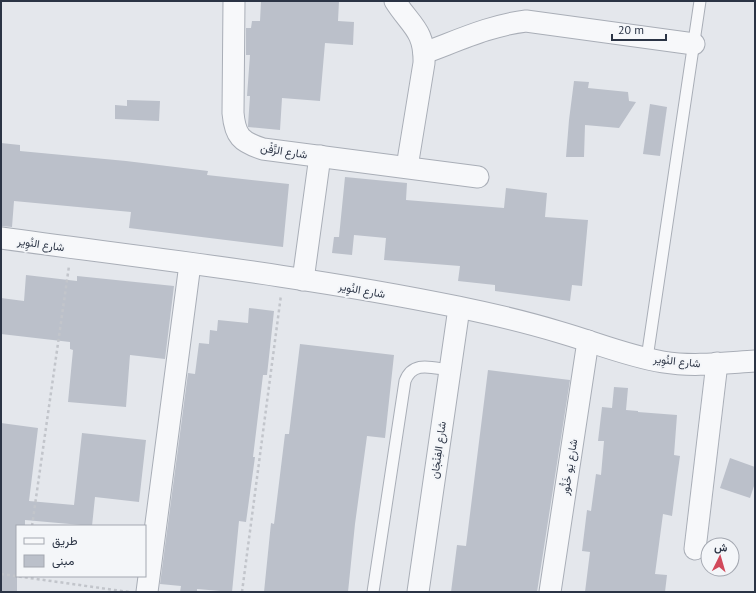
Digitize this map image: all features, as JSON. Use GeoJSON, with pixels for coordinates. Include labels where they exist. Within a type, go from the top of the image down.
{"type":"FeatureCollection","features":[{"type":"Feature","properties":{"kind":"street","name":"شارع الزَّفْن"},"geometry":{"type":"LineString","coordinates":[[234,1],[233,112],[234,125],[240,137],[250,145],[263,149],[320,156],[293,278]]}},
{"type":"Feature","properties":{"kind":"street"},"geometry":{"type":"LineString","coordinates":[[395,1],[420,34],[424,52],[424,63],[407,167]]}},
{"type":"Feature","properties":{"kind":"street"},"geometry":{"type":"LineString","coordinates":[[424,52],[493,27],[526,21],[694,44]]}},
{"type":"Feature","properties":{"kind":"street"},"geometry":{"type":"LineString","coordinates":[[320,156],[478,176]]}},
{"type":"Feature","properties":{"kind":"street","name":"شارع النُوِير"},"geometry":{"type":"LineString","coordinates":[[1,238],[293,278],[459,308],[544,327],[647,358],[678,364],[755,361]]}},
{"type":"Feature","properties":{"kind":"street"},"geometry":{"type":"LineString","coordinates":[[147,592],[190,264]]}},
{"type":"Feature","properties":{"kind":"street","name":"شارع الفِنْجَان"},"geometry":{"type":"LineString","coordinates":[[418,592],[459,308]]}},
{"type":"Feature","properties":{"kind":"street","name":"شارع يَو خَنُّور"},"geometry":{"type":"LineString","coordinates":[[550,592],[588,341]]}},
{"type":"Feature","properties":{"kind":"street","name":"شارع النُوِير"},"geometry":{"type":"LineString","coordinates":[[695,550],[717,363]]}},
{"type":"Feature","properties":{"kind":"lane"},"geometry":{"type":"LineString","coordinates":[[647,358],[700,1]]}},
{"type":"Feature","properties":{"kind":"lane"},"geometry":{"type":"LineString","coordinates":[[373,592],[405,381],[408,374],[413,369],[420,367],[450,370]]}},
{"type":"Feature","properties":{"kind":"path"},"geometry":{"type":"LineString","coordinates":[[32,525],[72,248]]}},
{"type":"Feature","properties":{"kind":"path"},"geometry":{"type":"LineString","coordinates":[[242,592],[293,278]]}},
{"type":"Feature","properties":{"kind":"path"},"geometry":{"type":"LineString","coordinates":[[1,574],[16,576]]}},
{"type":"Feature","properties":{"kind":"path"},"geometry":{"type":"LineString","coordinates":[[25,577],[132,592]]}},
{"type":"Feature","properties":{"kind":"building"},"geometry":{"type":"Polygon","coordinates":[[[261,1],[339,1],[338,21],[354,22],[353,45],[325,43],[320,101],[282,98],[280,130],[248,127],[250,96],[247,96],[250,55],[246,55],[246,28],[251,28],[252,21],[260,21],[261,1]]]}},
{"type":"Feature","properties":{"kind":"building"},"geometry":{"type":"Polygon","coordinates":[[[574,81],[589,82],[588,88],[628,92],[629,101],[636,102],[619,128],[585,125],[584,157],[566,157],[574,81]]]}},
{"type":"Feature","properties":{"kind":"building"},"geometry":{"type":"Polygon","coordinates":[[[127,100],[160,101],[159,121],[115,119],[115,105],[127,106],[127,100]]]}},
{"type":"Feature","properties":{"kind":"building"},"geometry":{"type":"Polygon","coordinates":[[[650,104],[667,107],[660,156],[643,154],[650,104]]]}},
{"type":"Feature","properties":{"kind":"building"},"geometry":{"type":"Polygon","coordinates":[[[1,143],[20,145],[20,151],[126,161],[208,171],[207,175],[289,184],[283,247],[129,228],[131,212],[14,201],[12,227],[1,226],[1,143]]]}},
{"type":"Feature","properties":{"kind":"building"},"geometry":{"type":"Polygon","coordinates":[[[345,177],[407,183],[406,200],[504,208],[506,188],[547,193],[545,217],[588,220],[582,286],[572,285],[570,301],[495,291],[495,285],[458,281],[460,266],[384,260],[386,238],[354,235],[352,255],[332,253],[334,237],[339,237],[345,177]]]}},
{"type":"Feature","properties":{"kind":"building"},"geometry":{"type":"Polygon","coordinates":[[[26,275],[77,281],[77,276],[174,286],[165,359],[130,355],[126,407],[68,402],[73,350],[70,349],[70,342],[1,334],[1,298],[24,301],[26,275]]]}},
{"type":"Feature","properties":{"kind":"building"},"geometry":{"type":"Polygon","coordinates":[[[249,308],[274,311],[267,375],[263,375],[253,457],[255,457],[246,522],[239,521],[232,592],[197,589],[197,592],[180,592],[181,586],[160,584],[188,373],[195,374],[199,343],[209,344],[210,330],[217,331],[218,320],[248,323],[249,308]]]}},
{"type":"Feature","properties":{"kind":"building"},"geometry":{"type":"Polygon","coordinates":[[[300,344],[394,355],[385,438],[367,436],[355,524],[348,592],[264,592],[271,523],[274,524],[285,434],[289,434],[300,344]]]}},
{"type":"Feature","properties":{"kind":"building"},"geometry":{"type":"Polygon","coordinates":[[[488,370],[570,380],[537,592],[451,592],[457,545],[466,546],[488,370]]]}},
{"type":"Feature","properties":{"kind":"building"},"geometry":{"type":"Polygon","coordinates":[[[614,387],[628,388],[626,410],[677,415],[674,455],[680,456],[672,516],[663,514],[655,574],[667,575],[665,592],[585,592],[590,552],[582,551],[587,510],[591,511],[596,474],[601,475],[604,441],[598,441],[602,407],[612,408],[614,387]]]}},
{"type":"Feature","properties":{"kind":"building"},"geometry":{"type":"Polygon","coordinates":[[[1,423],[38,428],[29,501],[74,505],[82,433],[146,440],[139,502],[95,497],[92,525],[25,520],[25,525],[16,525],[17,592],[1,592],[1,423]]]}},
{"type":"Feature","properties":{"kind":"building"},"geometry":{"type":"Polygon","coordinates":[[[730,458],[755,467],[755,483],[750,498],[720,488],[730,458]]]}}]}
